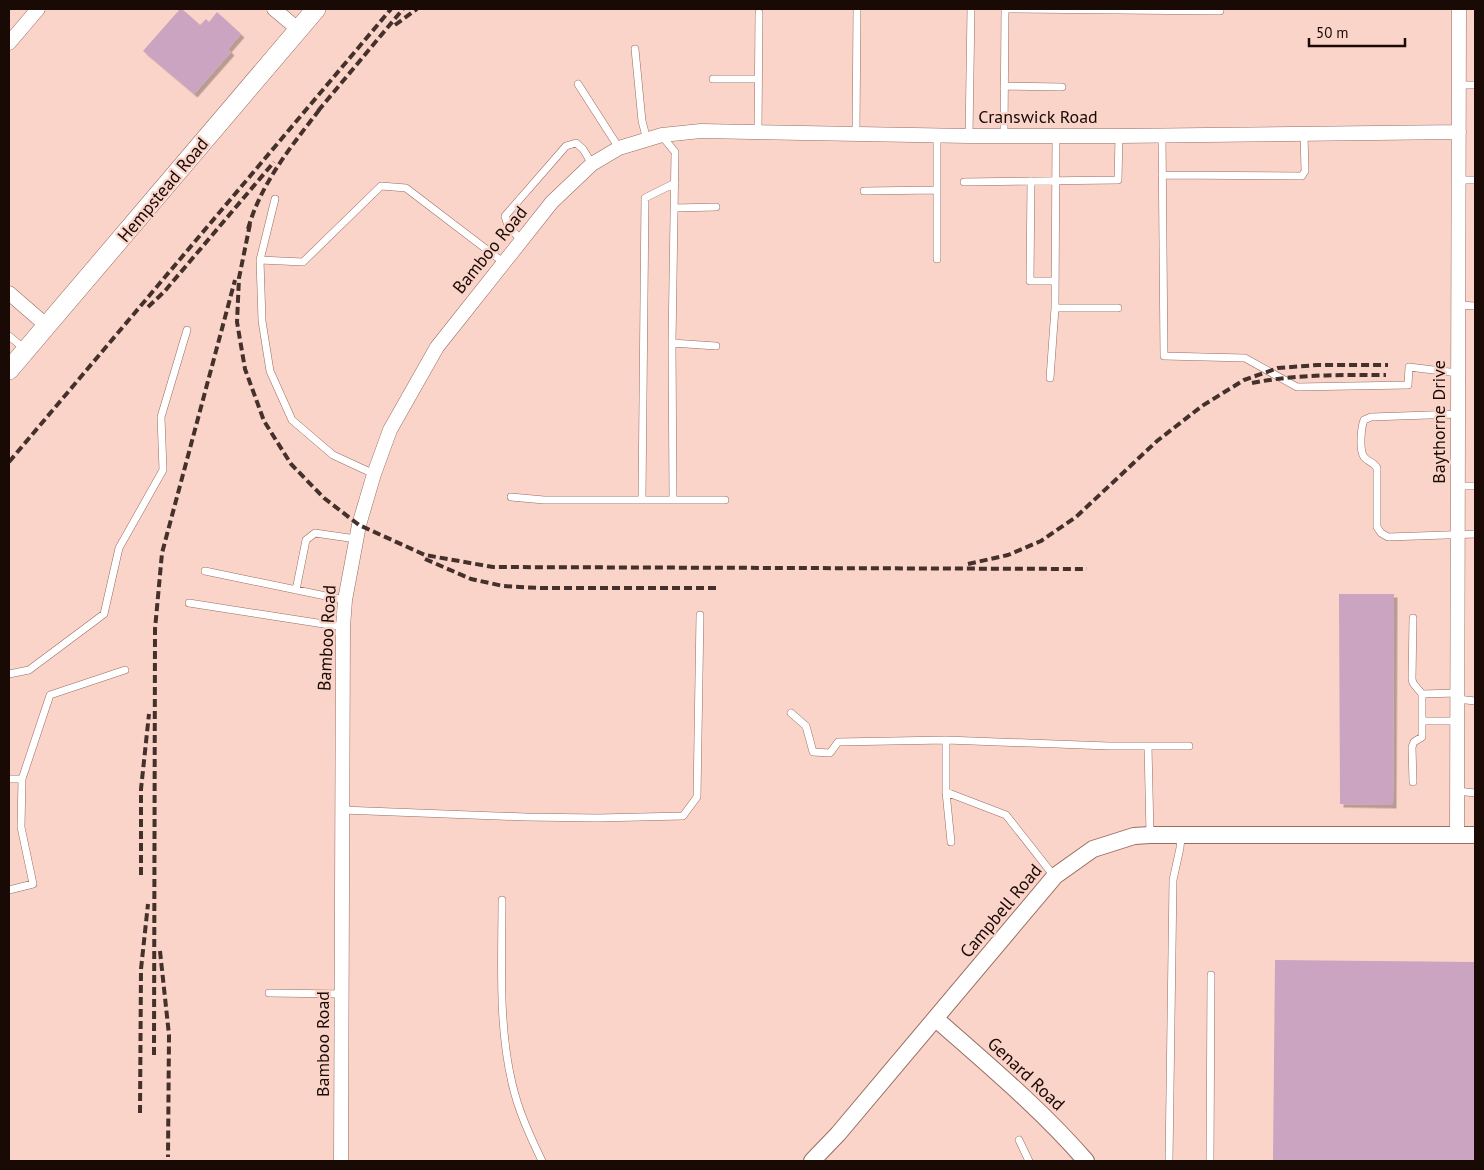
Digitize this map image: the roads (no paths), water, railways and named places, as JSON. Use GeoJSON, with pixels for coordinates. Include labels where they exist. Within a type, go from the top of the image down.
{"type":"FeatureCollection","features":[{"type":"Feature","properties":{"kind":"main road","name":"Hempstead Road"},"geometry":{"type":"LineString","coordinates":[[9,370],[316,9]]}},
{"type":"Feature","properties":{"kind":"street"},"geometry":{"type":"LineString","coordinates":[[9,43],[38,9]]}},
{"type":"Feature","properties":{"kind":"street"},"geometry":{"type":"LineString","coordinates":[[274,9],[299,30]]}},
{"type":"Feature","properties":{"kind":"street","name":"Baythorne Drive"},"geometry":{"type":"LineString","coordinates":[[1457,835],[1459,9]]}},
{"type":"Feature","properties":{"kind":"street","name":"Cranswick Road"},"geometry":{"type":"LineString","coordinates":[[618,148],[662,135],[701,131],[969,136],[1162,136],[1459,132]]}},
{"type":"Feature","properties":{"kind":"street","name":"Bamboo Road"},"geometry":{"type":"LineString","coordinates":[[341,1161],[343,628],[345,600],[356,539],[374,474],[390,430],[437,348],[552,202],[592,164],[618,148]]}},
{"type":"Feature","properties":{"kind":"street"},"geometry":{"type":"LineString","coordinates":[[9,294],[47,326]]}},
{"type":"Feature","properties":{"kind":"street","name":"Campbell Road"},"geometry":{"type":"LineString","coordinates":[[812,1161],[838,1134],[936,1019],[1054,876],[1093,849],[1134,836],[1150,835],[1475,835]]}},
{"type":"Feature","properties":{"kind":"street","name":"Genard Road"},"geometry":{"type":"LineString","coordinates":[[936,1019],[1000,1076],[1086,1161]]}},
{"type":"Feature","properties":{"kind":"lane"},"geometry":{"type":"LineString","coordinates":[[856,133],[857,9]]}},
{"type":"Feature","properties":{"kind":"lane"},"geometry":{"type":"LineString","coordinates":[[969,136],[970,9]]}},
{"type":"Feature","properties":{"kind":"lane"},"geometry":{"type":"LineString","coordinates":[[1004,136],[1005,9],[1220,11]]}},
{"type":"Feature","properties":{"kind":"lane"},"geometry":{"type":"LineString","coordinates":[[758,131],[759,13]]}},
{"type":"Feature","properties":{"kind":"lane"},"geometry":{"type":"LineString","coordinates":[[635,49],[642,121],[647,140]]}},
{"type":"Feature","properties":{"kind":"lane"},"geometry":{"type":"LineString","coordinates":[[712,79],[758,79]]}},
{"type":"Feature","properties":{"kind":"lane"},"geometry":{"type":"LineString","coordinates":[[578,84],[618,148]]}},
{"type":"Feature","properties":{"kind":"lane"},"geometry":{"type":"LineString","coordinates":[[1459,85],[1475,85]]}},
{"type":"Feature","properties":{"kind":"lane"},"geometry":{"type":"LineString","coordinates":[[1004,86],[1062,87]]}},
{"type":"Feature","properties":{"kind":"lane"},"geometry":{"type":"LineString","coordinates":[[1162,176],[1302,176],[1306,172],[1304,134]]}},
{"type":"Feature","properties":{"kind":"lane"},"geometry":{"type":"LineString","coordinates":[[662,135],[675,152],[672,343],[673,499]]}},
{"type":"Feature","properties":{"kind":"lane"},"geometry":{"type":"LineString","coordinates":[[937,135],[938,259]]}},
{"type":"Feature","properties":{"kind":"lane"},"geometry":{"type":"LineString","coordinates":[[1050,378],[1055,308],[1056,136]]}},
{"type":"Feature","properties":{"kind":"lane"},"geometry":{"type":"LineString","coordinates":[[964,182],[1118,180],[1119,136]]}},
{"type":"Feature","properties":{"kind":"lane"},"geometry":{"type":"LineString","coordinates":[[1162,136],[1164,356],[1245,358],[1297,386],[1408,385],[1409,366],[1458,373]]}},
{"type":"Feature","properties":{"kind":"lane"},"geometry":{"type":"LineString","coordinates":[[521,240],[508,226],[505,216],[566,146],[576,143],[583,149],[592,164]]}},
{"type":"Feature","properties":{"kind":"lane"},"geometry":{"type":"LineString","coordinates":[[1459,180],[1475,180]]}},
{"type":"Feature","properties":{"kind":"lane"},"geometry":{"type":"LineString","coordinates":[[1031,181],[1030,282],[1055,281]]}},
{"type":"Feature","properties":{"kind":"lane"},"geometry":{"type":"LineString","coordinates":[[642,499],[645,198],[675,183]]}},
{"type":"Feature","properties":{"kind":"lane"},"geometry":{"type":"LineString","coordinates":[[260,260],[303,262],[381,186],[406,188],[504,262]]}},
{"type":"Feature","properties":{"kind":"lane"},"geometry":{"type":"LineString","coordinates":[[864,191],[937,190]]}},
{"type":"Feature","properties":{"kind":"lane"},"geometry":{"type":"LineString","coordinates":[[275,199],[260,260],[262,321],[270,371],[292,420],[333,455],[374,474]]}},
{"type":"Feature","properties":{"kind":"lane"},"geometry":{"type":"LineString","coordinates":[[675,208],[716,207]]}},
{"type":"Feature","properties":{"kind":"lane"},"geometry":{"type":"LineString","coordinates":[[1458,305],[1475,306]]}},
{"type":"Feature","properties":{"kind":"lane"},"geometry":{"type":"LineString","coordinates":[[1055,308],[1118,308]]}},
{"type":"Feature","properties":{"kind":"lane"},"geometry":{"type":"LineString","coordinates":[[9,674],[29,670],[104,614],[119,548],[163,470],[162,417],[187,330]]}},
{"type":"Feature","properties":{"kind":"lane"},"geometry":{"type":"LineString","coordinates":[[9,336],[26,350]]}},
{"type":"Feature","properties":{"kind":"lane"},"geometry":{"type":"LineString","coordinates":[[672,343],[716,346]]}},
{"type":"Feature","properties":{"kind":"lane"},"geometry":{"type":"LineString","coordinates":[[1458,414],[1371,417],[1364,420],[1361,427],[1362,453],[1364,458],[1374,463],[1377,468],[1377,527],[1381,533],[1388,537],[1475,534]]}},
{"type":"Feature","properties":{"kind":"lane"},"geometry":{"type":"LineString","coordinates":[[1458,486],[1475,486]]}},
{"type":"Feature","properties":{"kind":"lane"},"geometry":{"type":"LineString","coordinates":[[511,497],[544,500],[725,500]]}},
{"type":"Feature","properties":{"kind":"lane"},"geometry":{"type":"LineString","coordinates":[[296,590],[306,540],[315,533],[356,539]]}},
{"type":"Feature","properties":{"kind":"lane"},"geometry":{"type":"LineString","coordinates":[[205,571],[345,600]]}},
{"type":"Feature","properties":{"kind":"lane"},"geometry":{"type":"LineString","coordinates":[[189,603],[343,628]]}},
{"type":"Feature","properties":{"kind":"lane"},"geometry":{"type":"LineString","coordinates":[[342,810],[526,817],[683,816],[697,797],[700,614]]}},
{"type":"Feature","properties":{"kind":"lane"},"geometry":{"type":"LineString","coordinates":[[1413,618],[1412,680],[1422,694],[1422,737],[1414,742],[1412,747],[1413,782]]}},
{"type":"Feature","properties":{"kind":"lane"},"geometry":{"type":"LineString","coordinates":[[9,890],[32,884],[21,827],[22,779],[50,695],[125,670]]}},
{"type":"Feature","properties":{"kind":"lane"},"geometry":{"type":"LineString","coordinates":[[1422,694],[1457,696],[1475,701]]}},
{"type":"Feature","properties":{"kind":"lane"},"geometry":{"type":"LineString","coordinates":[[791,713],[806,726],[813,752],[830,753],[838,742],[946,740],[1189,746]]}},
{"type":"Feature","properties":{"kind":"lane"},"geometry":{"type":"LineString","coordinates":[[1422,721],[1457,720]]}},
{"type":"Feature","properties":{"kind":"lane"},"geometry":{"type":"LineString","coordinates":[[946,740],[946,792],[952,842]]}},
{"type":"Feature","properties":{"kind":"lane"},"geometry":{"type":"LineString","coordinates":[[1148,746],[1150,835]]}},
{"type":"Feature","properties":{"kind":"lane"},"geometry":{"type":"LineString","coordinates":[[9,779],[22,779]]}},
{"type":"Feature","properties":{"kind":"lane"},"geometry":{"type":"LineString","coordinates":[[1457,791],[1475,793]]}},
{"type":"Feature","properties":{"kind":"lane"},"geometry":{"type":"LineString","coordinates":[[946,792],[1006,815],[1054,876]]}},
{"type":"Feature","properties":{"kind":"lane"},"geometry":{"type":"LineString","coordinates":[[1169,1161],[1173,880],[1181,835]]}},
{"type":"Feature","properties":{"kind":"lane"},"geometry":{"type":"LineString","coordinates":[[502,900],[502,988],[505,1044],[512,1084],[526,1126],[542,1161]]}},
{"type":"Feature","properties":{"kind":"lane"},"geometry":{"type":"LineString","coordinates":[[1210,1161],[1212,975]]}},
{"type":"Feature","properties":{"kind":"lane"},"geometry":{"type":"LineString","coordinates":[[269,993],[342,994]]}},
{"type":"Feature","properties":{"kind":"lane"},"geometry":{"type":"LineString","coordinates":[[1019,1140],[1029,1161]]}},
{"type":"Feature","properties":{"kind":"railway"},"geometry":{"type":"LineString","coordinates":[[9,462],[391,9]]}},
{"type":"Feature","properties":{"kind":"railway"},"geometry":{"type":"LineString","coordinates":[[318,111],[403,9]]}},
{"type":"Feature","properties":{"kind":"railway"},"geometry":{"type":"LineString","coordinates":[[395,25],[417,9]]}},
{"type":"Feature","properties":{"kind":"railway"},"geometry":{"type":"LineString","coordinates":[[248,229],[261,195],[270,179],[323,105]]}},
{"type":"Feature","properties":{"kind":"railway"},"geometry":{"type":"LineString","coordinates":[[148,307],[164,292],[274,162]]}},
{"type":"Feature","properties":{"kind":"railway"},"geometry":{"type":"LineString","coordinates":[[250,224],[239,278],[237,322],[245,369],[264,421],[291,464],[324,498],[359,525],[425,555],[493,567],[1087,569]]}},
{"type":"Feature","properties":{"kind":"railway"},"geometry":{"type":"LineString","coordinates":[[154,1055],[155,629],[162,553],[235,280]]}},
{"type":"Feature","properties":{"kind":"railway"},"geometry":{"type":"LineString","coordinates":[[968,564],[1008,555],[1041,541],[1076,517],[1157,441],[1202,406],[1244,380],[1278,368],[1318,365],[1388,365]]}},
{"type":"Feature","properties":{"kind":"railway"},"geometry":{"type":"LineString","coordinates":[[1252,383],[1302,377],[1386,375]]}},
{"type":"Feature","properties":{"kind":"railway"},"geometry":{"type":"LineString","coordinates":[[425,559],[471,579],[503,586],[539,588],[719,588]]}},
{"type":"Feature","properties":{"kind":"railway"},"geometry":{"type":"LineString","coordinates":[[141,875],[141,789],[149,714]]}},
{"type":"Feature","properties":{"kind":"railway"},"geometry":{"type":"LineString","coordinates":[[140,1113],[141,969],[148,904]]}},
{"type":"Feature","properties":{"kind":"railway"},"geometry":{"type":"LineString","coordinates":[[160,951],[169,1035],[168,1157]]}}]}
